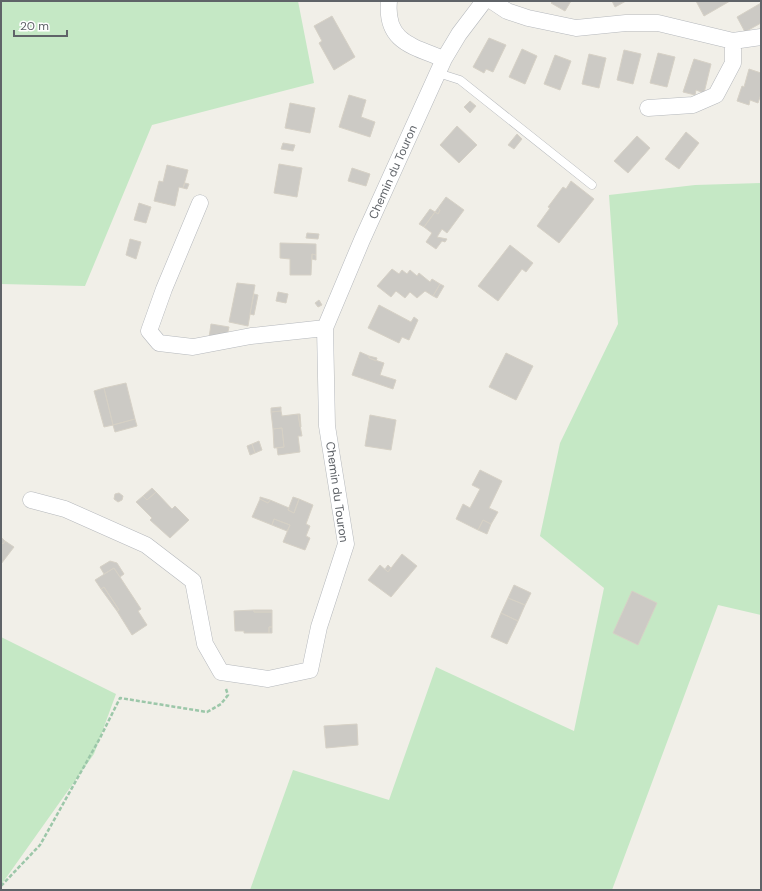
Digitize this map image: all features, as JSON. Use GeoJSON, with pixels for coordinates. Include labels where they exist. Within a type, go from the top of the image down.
{"type":"FeatureCollection","features":[{"type":"Feature","properties":{"kind":"street"},"geometry":{"type":"LineString","coordinates":[[389,1],[388,16],[391,29],[398,38],[441,66]]}},
{"type":"Feature","properties":{"kind":"street","name":"Chemin du Touron"},"geometry":{"type":"LineString","coordinates":[[221,672],[268,679],[310,670],[318,628],[346,544],[327,426],[325,328],[362,240],[441,66],[459,34],[484,1]]}},
{"type":"Feature","properties":{"kind":"street"},"geometry":{"type":"LineString","coordinates":[[492,1],[510,6],[528,18],[576,28],[626,23],[658,23],[733,41],[761,37]]}},
{"type":"Feature","properties":{"kind":"street"},"geometry":{"type":"LineString","coordinates":[[648,108],[693,104],[716,95],[733,63],[733,41]]}},
{"type":"Feature","properties":{"kind":"street"},"geometry":{"type":"LineString","coordinates":[[200,203],[164,289],[149,331],[159,343],[193,347],[251,336],[325,328]]}},
{"type":"Feature","properties":{"kind":"street"},"geometry":{"type":"LineString","coordinates":[[31,500],[66,509],[146,545],[194,581],[205,644],[221,672]]}},
{"type":"Feature","properties":{"kind":"lane"},"geometry":{"type":"LineString","coordinates":[[441,66],[592,185]]}},
{"type":"Feature","properties":{"kind":"path"},"geometry":{"type":"LineString","coordinates":[[1,886],[40,845],[100,738],[120,698],[207,712],[222,704],[228,695],[221,672]]}},
{"type":"Feature","properties":{"kind":"green space"},"geometry":{"type":"Polygon","coordinates":[[[1,1],[298,1],[314,83],[152,125],[85,286],[1,284],[1,1]]]}},
{"type":"Feature","properties":{"kind":"green space"},"geometry":{"type":"Polygon","coordinates":[[[761,183],[761,615],[718,605],[612,890],[250,890],[293,770],[389,800],[436,667],[574,731],[604,588],[540,536],[560,443],[618,324],[609,195],[695,185],[761,183]]]}},
{"type":"Feature","properties":{"kind":"green space"},"geometry":{"type":"Polygon","coordinates":[[[1,637],[116,694],[94,754],[1,885],[1,637]]]}},
{"type":"Feature","properties":{"kind":"building"},"geometry":{"type":"Polygon","coordinates":[[[553,1],[571,1],[565,11],[551,3],[553,1]]]}},
{"type":"Feature","properties":{"kind":"building"},"geometry":{"type":"Polygon","coordinates":[[[612,1],[626,1],[615,7],[612,1]]]}},
{"type":"Feature","properties":{"kind":"building"},"geometry":{"type":"Polygon","coordinates":[[[696,1],[730,1],[704,16],[696,1]]]}},
{"type":"Feature","properties":{"kind":"building"},"geometry":{"type":"Polygon","coordinates":[[[761,3],[761,23],[745,32],[737,17],[761,3]]]}},
{"type":"Feature","properties":{"kind":"building"},"geometry":{"type":"Polygon","coordinates":[[[332,16],[355,57],[334,70],[319,43],[322,41],[314,26],[332,16]]]}},
{"type":"Feature","properties":{"kind":"building"},"geometry":{"type":"Polygon","coordinates":[[[489,38],[506,45],[493,72],[486,69],[484,73],[473,67],[489,38]]]}},
{"type":"Feature","properties":{"kind":"building"},"geometry":{"type":"Polygon","coordinates":[[[522,49],[537,56],[525,84],[509,77],[522,49]]]}},
{"type":"Feature","properties":{"kind":"building"},"geometry":{"type":"Polygon","coordinates":[[[624,50],[641,54],[633,84],[617,80],[624,50]]]}},
{"type":"Feature","properties":{"kind":"building"},"geometry":{"type":"Polygon","coordinates":[[[658,53],[675,57],[667,87],[650,83],[658,53]]]}},
{"type":"Feature","properties":{"kind":"building"},"geometry":{"type":"Polygon","coordinates":[[[589,54],[606,58],[599,88],[582,84],[589,54]]]}},
{"type":"Feature","properties":{"kind":"building"},"geometry":{"type":"Polygon","coordinates":[[[555,55],[571,61],[560,90],[544,84],[555,55]]]}},
{"type":"Feature","properties":{"kind":"building"},"geometry":{"type":"Polygon","coordinates":[[[694,59],[711,64],[704,93],[696,90],[695,95],[683,92],[694,59]]]}},
{"type":"Feature","properties":{"kind":"building"},"geometry":{"type":"Polygon","coordinates":[[[749,69],[761,73],[761,94],[758,103],[750,100],[749,105],[737,101],[742,86],[744,87],[749,69]]]}},
{"type":"Feature","properties":{"kind":"building"},"geometry":{"type":"Polygon","coordinates":[[[349,95],[366,100],[361,117],[375,122],[370,137],[339,127],[349,95]]]}},
{"type":"Feature","properties":{"kind":"building"},"geometry":{"type":"Polygon","coordinates":[[[470,101],[476,106],[470,113],[464,107],[470,101]]]}},
{"type":"Feature","properties":{"kind":"building"},"geometry":{"type":"Polygon","coordinates":[[[290,103],[315,108],[310,133],[285,128],[290,103]]]}},
{"type":"Feature","properties":{"kind":"building"},"geometry":{"type":"Polygon","coordinates":[[[457,126],[477,145],[459,163],[440,145],[457,126]]]}},
{"type":"Feature","properties":{"kind":"building"},"geometry":{"type":"Polygon","coordinates":[[[686,132],[699,143],[679,169],[665,159],[686,132]]]}},
{"type":"Feature","properties":{"kind":"building"},"geometry":{"type":"Polygon","coordinates":[[[517,134],[522,139],[514,149],[508,145],[517,134]]]}},
{"type":"Feature","properties":{"kind":"building"},"geometry":{"type":"Polygon","coordinates":[[[637,136],[650,148],[628,173],[614,161],[637,136]]]}},
{"type":"Feature","properties":{"kind":"building"},"geometry":{"type":"Polygon","coordinates":[[[283,143],[295,145],[293,151],[281,149],[283,143]]]}},
{"type":"Feature","properties":{"kind":"building"},"geometry":{"type":"Polygon","coordinates":[[[279,164],[302,168],[297,197],[274,193],[279,164]]]}},
{"type":"Feature","properties":{"kind":"building"},"geometry":{"type":"Polygon","coordinates":[[[167,165],[188,170],[183,188],[179,187],[175,206],[154,201],[159,181],[163,182],[167,165]]]}},
{"type":"Feature","properties":{"kind":"building"},"geometry":{"type":"Polygon","coordinates":[[[352,168],[370,174],[366,186],[348,181],[352,168]]]}},
{"type":"Feature","properties":{"kind":"building"},"geometry":{"type":"Polygon","coordinates":[[[571,181],[594,199],[559,243],[537,226],[550,208],[548,207],[563,187],[566,189],[571,181]]]}},
{"type":"Feature","properties":{"kind":"building"},"geometry":{"type":"Polygon","coordinates":[[[185,183],[189,184],[187,189],[183,188],[185,183]]]}},
{"type":"Feature","properties":{"kind":"building"},"geometry":{"type":"Polygon","coordinates":[[[446,197],[464,210],[447,233],[442,229],[437,237],[447,239],[445,242],[442,241],[436,249],[426,242],[432,233],[424,227],[435,212],[438,214],[440,210],[438,208],[446,197]]]}},
{"type":"Feature","properties":{"kind":"building"},"geometry":{"type":"Polygon","coordinates":[[[139,203],[151,207],[146,223],[134,220],[139,203]]]}},
{"type":"Feature","properties":{"kind":"building"},"geometry":{"type":"Polygon","coordinates":[[[438,208],[440,210],[438,214],[435,212],[438,208]]]}},
{"type":"Feature","properties":{"kind":"building"},"geometry":{"type":"Polygon","coordinates":[[[430,209],[435,212],[424,227],[419,224],[430,209]]]}},
{"type":"Feature","properties":{"kind":"building"},"geometry":{"type":"Polygon","coordinates":[[[307,233],[319,234],[318,239],[306,238],[307,233]]]}},
{"type":"Feature","properties":{"kind":"building"},"geometry":{"type":"Polygon","coordinates":[[[130,239],[141,242],[136,259],[126,255],[130,239]]]}},
{"type":"Feature","properties":{"kind":"building"},"geometry":{"type":"Polygon","coordinates":[[[280,243],[316,244],[316,255],[312,254],[311,275],[290,275],[290,259],[280,258],[280,243]]]}},
{"type":"Feature","properties":{"kind":"building"},"geometry":{"type":"Polygon","coordinates":[[[510,245],[533,263],[526,272],[522,269],[498,301],[478,286],[510,245]]]}},
{"type":"Feature","properties":{"kind":"building"},"geometry":{"type":"Polygon","coordinates":[[[312,254],[316,255],[316,260],[312,259],[312,254]]]}},
{"type":"Feature","properties":{"kind":"building"},"geometry":{"type":"Polygon","coordinates":[[[392,269],[399,274],[402,270],[407,274],[410,270],[417,276],[419,273],[430,282],[432,279],[440,284],[433,296],[425,291],[417,298],[410,292],[405,298],[396,291],[391,297],[377,286],[392,269]]]}},
{"type":"Feature","properties":{"kind":"building"},"geometry":{"type":"Polygon","coordinates":[[[237,283],[255,285],[248,326],[229,322],[237,283]]]}},
{"type":"Feature","properties":{"kind":"building"},"geometry":{"type":"Polygon","coordinates":[[[440,284],[444,286],[437,298],[433,296],[440,284]]]}},
{"type":"Feature","properties":{"kind":"building"},"geometry":{"type":"Polygon","coordinates":[[[278,292],[288,294],[286,303],[276,301],[278,292]]]}},
{"type":"Feature","properties":{"kind":"building"},"geometry":{"type":"Polygon","coordinates":[[[254,294],[258,295],[254,315],[250,314],[254,294]]]}},
{"type":"Feature","properties":{"kind":"building"},"geometry":{"type":"Polygon","coordinates":[[[319,300],[322,305],[318,307],[315,303],[319,300]]]}},
{"type":"Feature","properties":{"kind":"building"},"geometry":{"type":"Polygon","coordinates":[[[379,305],[411,322],[414,317],[418,320],[409,340],[402,337],[399,343],[368,328],[379,305]]]}},
{"type":"Feature","properties":{"kind":"building"},"geometry":{"type":"Polygon","coordinates":[[[211,324],[229,327],[227,336],[209,338],[211,324]]]}},
{"type":"Feature","properties":{"kind":"building"},"geometry":{"type":"Polygon","coordinates":[[[360,352],[369,356],[369,358],[384,363],[380,375],[396,380],[393,389],[352,375],[360,352]]]}},
{"type":"Feature","properties":{"kind":"building"},"geometry":{"type":"Polygon","coordinates":[[[506,353],[533,366],[516,400],[489,387],[506,353]]]}},
{"type":"Feature","properties":{"kind":"building"},"geometry":{"type":"Polygon","coordinates":[[[369,356],[377,358],[376,361],[369,358],[369,356]]]}},
{"type":"Feature","properties":{"kind":"building"},"geometry":{"type":"Polygon","coordinates":[[[126,383],[135,419],[113,425],[104,388],[126,383]]]}},
{"type":"Feature","properties":{"kind":"building"},"geometry":{"type":"Polygon","coordinates":[[[104,388],[113,425],[104,427],[94,391],[104,388]]]}},
{"type":"Feature","properties":{"kind":"building"},"geometry":{"type":"Polygon","coordinates":[[[281,407],[281,411],[271,412],[271,408],[281,407]]]}},
{"type":"Feature","properties":{"kind":"building"},"geometry":{"type":"Polygon","coordinates":[[[281,411],[282,416],[298,414],[302,436],[298,436],[300,452],[278,455],[277,448],[284,447],[282,428],[273,429],[271,412],[281,411]]]}},
{"type":"Feature","properties":{"kind":"building"},"geometry":{"type":"Polygon","coordinates":[[[298,414],[300,414],[301,427],[300,427],[298,414]]]}},
{"type":"Feature","properties":{"kind":"building"},"geometry":{"type":"Polygon","coordinates":[[[370,415],[396,420],[391,450],[365,446],[370,415]]]}},
{"type":"Feature","properties":{"kind":"building"},"geometry":{"type":"Polygon","coordinates":[[[135,419],[137,426],[115,432],[113,425],[135,419]]]}},
{"type":"Feature","properties":{"kind":"building"},"geometry":{"type":"Polygon","coordinates":[[[282,428],[284,447],[274,448],[273,429],[282,428]]]}},
{"type":"Feature","properties":{"kind":"building"},"geometry":{"type":"Polygon","coordinates":[[[259,441],[262,450],[255,453],[252,444],[259,441]]]}},
{"type":"Feature","properties":{"kind":"building"},"geometry":{"type":"Polygon","coordinates":[[[252,444],[255,453],[250,455],[247,446],[252,444]]]}},
{"type":"Feature","properties":{"kind":"building"},"geometry":{"type":"Polygon","coordinates":[[[480,470],[502,481],[489,508],[498,512],[491,524],[483,520],[478,530],[456,519],[463,504],[470,508],[480,489],[472,485],[480,470]]]}},
{"type":"Feature","properties":{"kind":"building"},"geometry":{"type":"Polygon","coordinates":[[[152,488],[156,492],[147,500],[143,496],[152,488]]]}},
{"type":"Feature","properties":{"kind":"building"},"geometry":{"type":"Polygon","coordinates":[[[156,492],[172,509],[175,506],[189,520],[170,538],[150,520],[152,518],[136,502],[143,496],[147,500],[156,492]]]}},
{"type":"Feature","properties":{"kind":"building"},"geometry":{"type":"Polygon","coordinates":[[[119,493],[123,496],[122,500],[118,502],[114,499],[115,494],[119,493]]]}},
{"type":"Feature","properties":{"kind":"building"},"geometry":{"type":"Polygon","coordinates":[[[260,497],[270,500],[268,503],[260,499],[260,497]]]}},
{"type":"Feature","properties":{"kind":"building"},"geometry":{"type":"Polygon","coordinates":[[[293,497],[299,499],[294,513],[288,510],[293,497]]]}},
{"type":"Feature","properties":{"kind":"building"},"geometry":{"type":"Polygon","coordinates":[[[260,499],[268,503],[270,500],[289,508],[288,510],[294,513],[299,499],[313,505],[306,524],[310,526],[306,536],[310,538],[305,550],[283,542],[290,525],[274,519],[272,525],[252,517],[260,499]]]}},
{"type":"Feature","properties":{"kind":"building"},"geometry":{"type":"Polygon","coordinates":[[[274,519],[290,525],[287,531],[272,525],[274,519]]]}},
{"type":"Feature","properties":{"kind":"building"},"geometry":{"type":"Polygon","coordinates":[[[483,520],[491,524],[487,534],[478,530],[483,520]]]}},
{"type":"Feature","properties":{"kind":"building"},"geometry":{"type":"Polygon","coordinates":[[[1,537],[5,541],[3,544],[1,542],[1,537]]]}},
{"type":"Feature","properties":{"kind":"building"},"geometry":{"type":"Polygon","coordinates":[[[5,541],[14,547],[1,564],[1,542],[3,544],[5,541]]]}},
{"type":"Feature","properties":{"kind":"building"},"geometry":{"type":"Polygon","coordinates":[[[402,554],[417,566],[391,597],[368,580],[380,565],[388,572],[402,554]]]}},
{"type":"Feature","properties":{"kind":"building"},"geometry":{"type":"Polygon","coordinates":[[[110,561],[117,563],[124,574],[120,577],[114,568],[104,574],[100,567],[110,561]]]}},
{"type":"Feature","properties":{"kind":"building"},"geometry":{"type":"Polygon","coordinates":[[[388,565],[391,568],[388,572],[385,569],[388,565]]]}},
{"type":"Feature","properties":{"kind":"building"},"geometry":{"type":"Polygon","coordinates":[[[114,568],[141,609],[138,611],[147,625],[132,635],[117,611],[119,610],[104,587],[101,589],[95,580],[114,568]]]}},
{"type":"Feature","properties":{"kind":"building"},"geometry":{"type":"Polygon","coordinates":[[[514,585],[531,593],[525,605],[508,598],[514,585]]]}},
{"type":"Feature","properties":{"kind":"building"},"geometry":{"type":"Polygon","coordinates":[[[104,587],[119,610],[117,611],[101,589],[104,587]]]}},
{"type":"Feature","properties":{"kind":"building"},"geometry":{"type":"Polygon","coordinates":[[[632,591],[657,603],[638,645],[613,633],[632,591]]]}},
{"type":"Feature","properties":{"kind":"building"},"geometry":{"type":"Polygon","coordinates":[[[508,598],[525,605],[518,621],[501,613],[508,598]]]}},
{"type":"Feature","properties":{"kind":"building"},"geometry":{"type":"Polygon","coordinates":[[[254,610],[254,612],[272,612],[272,627],[269,627],[269,633],[244,633],[244,631],[235,631],[234,611],[254,610]]]}},
{"type":"Feature","properties":{"kind":"building"},"geometry":{"type":"Polygon","coordinates":[[[254,610],[272,610],[272,612],[254,612],[254,610]]]}},
{"type":"Feature","properties":{"kind":"building"},"geometry":{"type":"Polygon","coordinates":[[[501,613],[518,621],[507,644],[491,637],[501,613]]]}},
{"type":"Feature","properties":{"kind":"building"},"geometry":{"type":"Polygon","coordinates":[[[269,627],[272,627],[272,633],[269,633],[269,627]]]}},
{"type":"Feature","properties":{"kind":"building"},"geometry":{"type":"Polygon","coordinates":[[[357,724],[358,745],[326,748],[324,726],[357,724]]]}}]}
